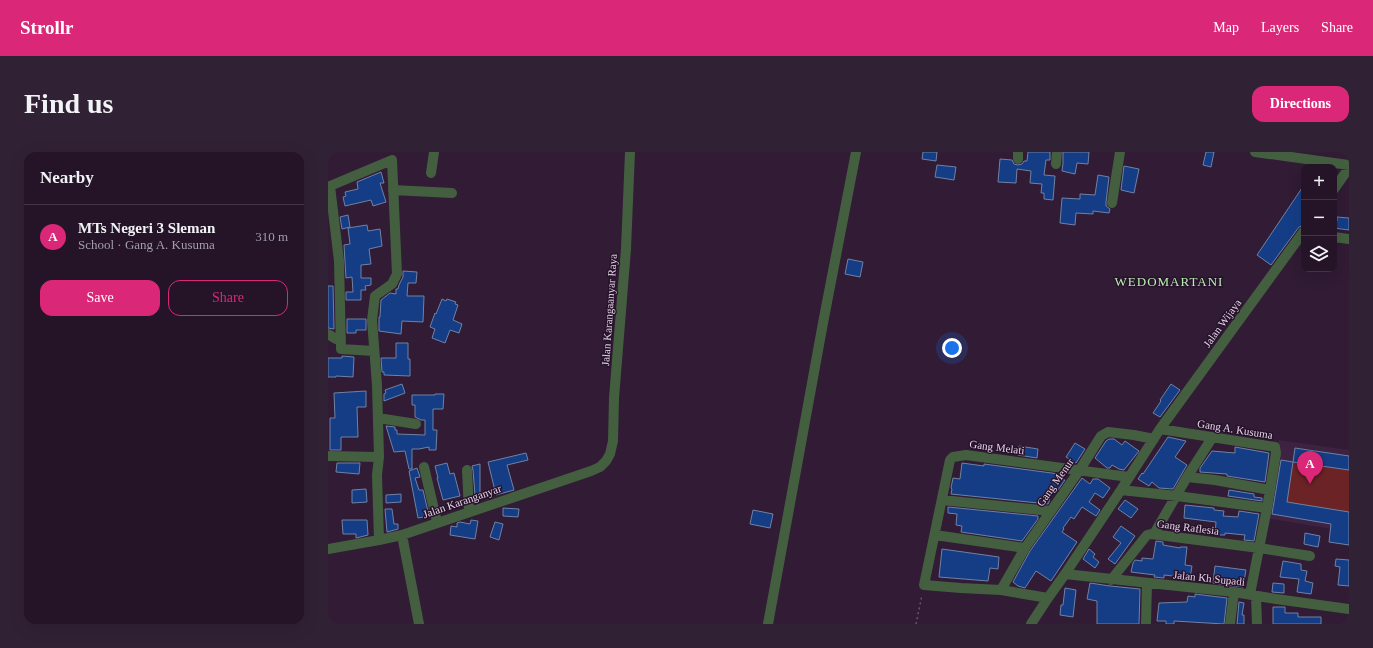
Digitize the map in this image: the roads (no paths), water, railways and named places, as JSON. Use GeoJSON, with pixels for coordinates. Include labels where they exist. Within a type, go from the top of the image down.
{"type":"FeatureCollection","features":[{"type":"Feature","properties":{"kind":"street"},"geometry":{"type":"LineString","coordinates":[[431,173],[434,152]]}},
{"type":"Feature","properties":{"kind":"street","name":"Jalan Karangaanyar Raya"},"geometry":{"type":"LineString","coordinates":[[600,467],[610,454],[613,441],[614,398],[626,249],[630,152]]}},
{"type":"Feature","properties":{"kind":"street"},"geometry":{"type":"LineString","coordinates":[[768,624],[856,152]]}},
{"type":"Feature","properties":{"kind":"street"},"geometry":{"type":"LineString","coordinates":[[1056,164],[1057,152]]}},
{"type":"Feature","properties":{"kind":"street"},"geometry":{"type":"LineString","coordinates":[[1112,203],[1120,152]]}},
{"type":"Feature","properties":{"kind":"street"},"geometry":{"type":"LineString","coordinates":[[1255,152],[1294,155],[1349,164]]}},
{"type":"Feature","properties":{"kind":"street"},"geometry":{"type":"LineString","coordinates":[[374,351],[341,349],[339,261],[329,186],[393,156],[397,274],[392,284],[375,296],[372,320],[377,385],[379,540]]}},
{"type":"Feature","properties":{"kind":"street"},"geometry":{"type":"LineString","coordinates":[[1337,185],[1349,168]]}},
{"type":"Feature","properties":{"kind":"street"},"geometry":{"type":"LineString","coordinates":[[393,190],[452,193]]}},
{"type":"Feature","properties":{"kind":"street","name":"Jalan Wijaya"},"geometry":{"type":"LineString","coordinates":[[1160,430],[1301,236]]}},
{"type":"Feature","properties":{"kind":"street"},"geometry":{"type":"LineString","coordinates":[[1337,237],[1349,239]]}},
{"type":"Feature","properties":{"kind":"street"},"geometry":{"type":"LineString","coordinates":[[328,334],[336,339],[341,339]]}},
{"type":"Feature","properties":{"kind":"street"},"geometry":{"type":"LineString","coordinates":[[378,418],[416,424]]}},
{"type":"Feature","properties":{"kind":"street"},"geometry":{"type":"LineString","coordinates":[[1031,624],[1122,490],[1160,430]]}},
{"type":"Feature","properties":{"kind":"street","name":"Gang A. Kusuma"},"geometry":{"type":"LineString","coordinates":[[1160,430],[1275,447],[1276,453],[1259,548],[1253,595],[1257,624]]}},
{"type":"Feature","properties":{"kind":"street","name":"Gang Menur"},"geometry":{"type":"LineString","coordinates":[[1001,590],[1025,548],[1079,471],[1101,436],[1106,432],[1154,439]]}},
{"type":"Feature","properties":{"kind":"street"},"geometry":{"type":"LineString","coordinates":[[1154,534],[1187,477],[1212,438]]}},
{"type":"Feature","properties":{"kind":"street","name":"Gang Melati"},"geometry":{"type":"LineString","coordinates":[[1001,590],[924,585],[950,460],[953,457],[959,455],[970,455],[1129,477]]}},
{"type":"Feature","properties":{"kind":"street"},"geometry":{"type":"LineString","coordinates":[[328,456],[379,457]]}},
{"type":"Feature","properties":{"kind":"street"},"geometry":{"type":"LineString","coordinates":[[424,467],[437,522]]}},
{"type":"Feature","properties":{"kind":"street","name":"Jalan Karanganyar"},"geometry":{"type":"LineString","coordinates":[[328,549],[402,535],[600,467]]}},
{"type":"Feature","properties":{"kind":"street"},"geometry":{"type":"LineString","coordinates":[[467,470],[469,511]]}},
{"type":"Feature","properties":{"kind":"street"},"geometry":{"type":"LineString","coordinates":[[1187,477],[1215,480],[1270,490]]}},
{"type":"Feature","properties":{"kind":"street"},"geometry":{"type":"LineString","coordinates":[[1122,490],[1267,508]]}},
{"type":"Feature","properties":{"kind":"street"},"geometry":{"type":"LineString","coordinates":[[942,500],[1050,511]]}},
{"type":"Feature","properties":{"kind":"street","name":"Gang Raflesia"},"geometry":{"type":"LineString","coordinates":[[1111,580],[1148,535],[1154,534],[1310,556]]}},
{"type":"Feature","properties":{"kind":"street"},"geometry":{"type":"LineString","coordinates":[[402,535],[419,624]]}},
{"type":"Feature","properties":{"kind":"street"},"geometry":{"type":"LineString","coordinates":[[935,535],[1025,548]]}},
{"type":"Feature","properties":{"kind":"street","name":"Jalan Kh Supadi"},"geometry":{"type":"LineString","coordinates":[[1065,574],[1234,592],[1349,609]]}},
{"type":"Feature","properties":{"kind":"street"},"geometry":{"type":"LineString","coordinates":[[1146,624],[1148,583]]}},
{"type":"Feature","properties":{"kind":"street"},"geometry":{"type":"LineString","coordinates":[[1001,590],[1048,598]]}},
{"type":"Feature","properties":{"kind":"street"},"geometry":{"type":"LineString","coordinates":[[1230,624],[1234,592]]}},
{"type":"Feature","properties":{"kind":"place","name":"MTs Negeri 3 Sleman"},"geometry":{"type":"Point","coordinates":[1310,484]}},
{"type":"Feature","properties":{"kind":"district","name":"WEDOMARTANI"},"geometry":{"type":"Point","coordinates":[1169,281]}}]}
